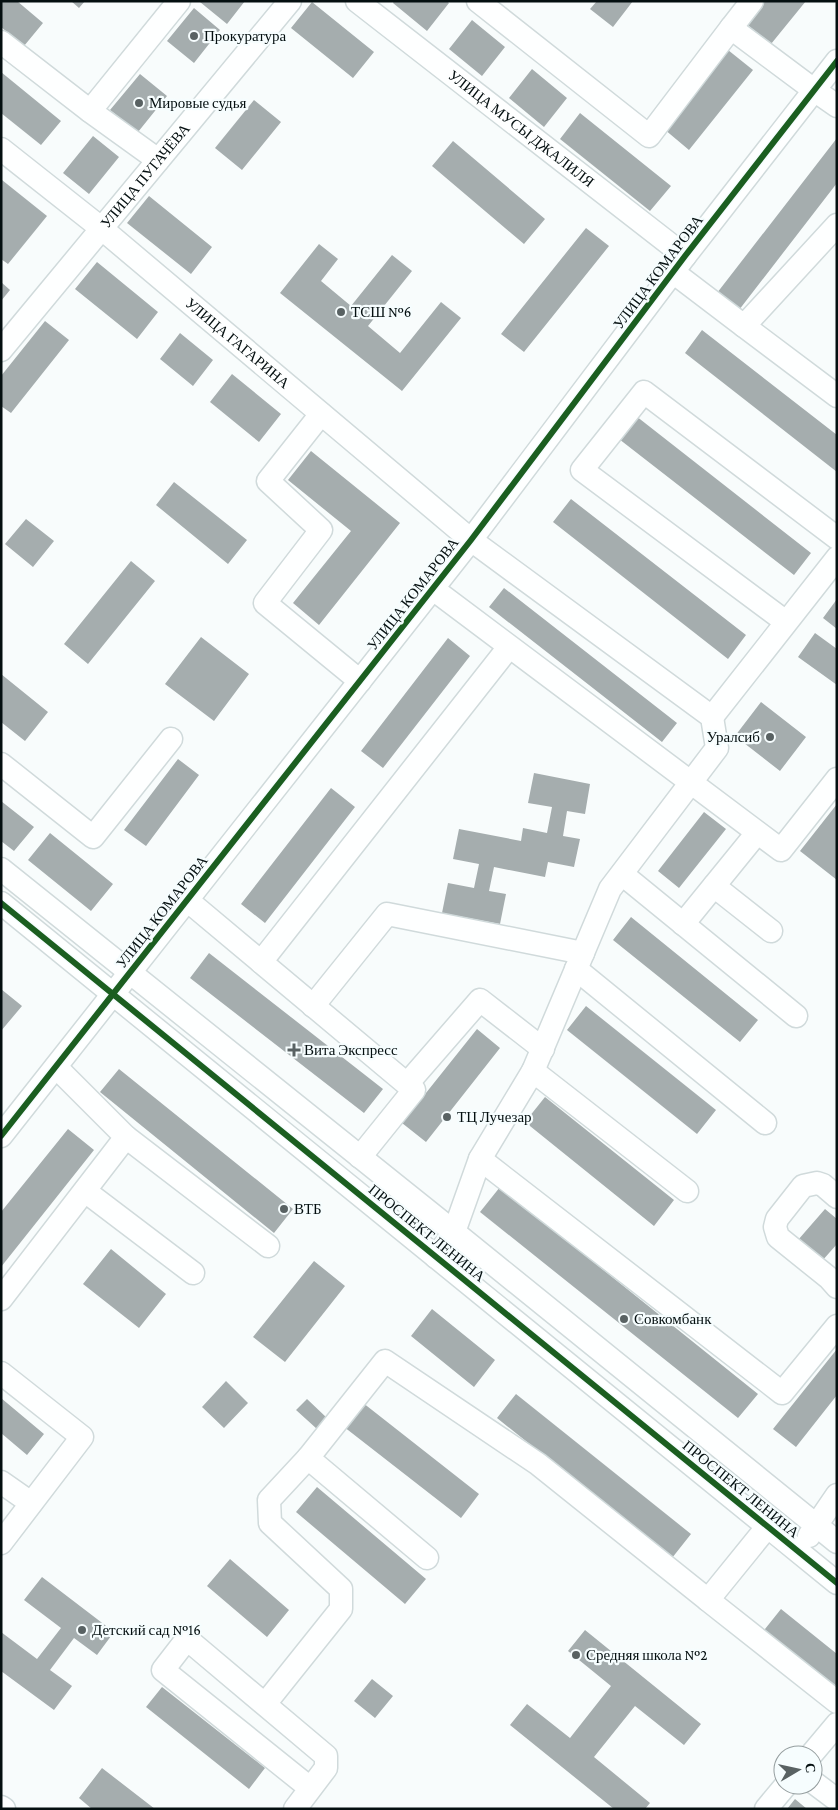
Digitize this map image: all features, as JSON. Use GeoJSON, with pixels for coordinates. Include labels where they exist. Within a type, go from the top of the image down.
{"type":"FeatureCollection","features":[{"type":"Feature","properties":{"kind":"street"},"geometry":{"type":"LineString","coordinates":[[90,111],[179,1]]}},
{"type":"Feature","properties":{"kind":"street","name":"УЛИЦА ПУГАЧЁВА"},"geometry":{"type":"LineString","coordinates":[[1,350],[290,1]]}},
{"type":"Feature","properties":{"kind":"street","name":"УЛИЦА МУСЫ ДЖАЛИЛЯ"},"geometry":{"type":"LineString","coordinates":[[357,1],[679,264],[744,326],[837,396]]}},
{"type":"Feature","properties":{"kind":"street"},"geometry":{"type":"LineString","coordinates":[[478,1],[649,136],[752,1]]}},
{"type":"Feature","properties":{"kind":"street"},"geometry":{"type":"LineString","coordinates":[[731,28],[837,106]]}},
{"type":"Feature","properties":{"kind":"street"},"geometry":{"type":"LineString","coordinates":[[1,42],[90,111],[158,160]]}},
{"type":"Feature","properties":{"kind":"street","name":"УЛИЦА КОМАРОВА"},"geometry":{"type":"LineString","coordinates":[[1,1136],[471,540],[679,264],[837,61]]}},
{"type":"Feature","properties":{"kind":"street","name":"УЛИЦА ГАГАРИНА"},"geometry":{"type":"LineString","coordinates":[[1,149],[101,228],[471,540],[712,717]]}},
{"type":"Feature","properties":{"kind":"street"},"geometry":{"type":"LineString","coordinates":[[744,326],[837,225]]}},
{"type":"Feature","properties":{"kind":"street"},"geometry":{"type":"LineString","coordinates":[[786,622],[582,470],[644,392],[837,538]]}},
{"type":"Feature","properties":{"kind":"street"},"geometry":{"type":"LineString","coordinates":[[321,414],[268,481],[321,530],[265,603],[360,681]]}},
{"type":"Feature","properties":{"kind":"street"},"geometry":{"type":"LineString","coordinates":[[436,1257],[454,1232],[480,1159],[533,1071],[610,889],[717,748],[712,717],[837,558]]}},
{"type":"Feature","properties":{"kind":"street"},"geometry":{"type":"LineString","coordinates":[[432,589],[781,850],[837,780]]}},
{"type":"Feature","properties":{"kind":"street"},"geometry":{"type":"LineString","coordinates":[[261,962],[509,647]]}},
{"type":"Feature","properties":{"kind":"street"},"geometry":{"type":"LineString","coordinates":[[1,764],[93,837],[171,739]]}},
{"type":"Feature","properties":{"kind":"street"},"geometry":{"type":"LineString","coordinates":[[683,924],[757,833]]}},
{"type":"Feature","properties":{"kind":"street","name":"ПРОСПЕКТ ЛЕНИНА"},"geometry":{"type":"LineString","coordinates":[[1,869],[837,1542]]}},
{"type":"Feature","properties":{"kind":"street"},"geometry":{"type":"LineString","coordinates":[[622,874],[796,1016]]}},
{"type":"Feature","properties":{"kind":"street"},"geometry":{"type":"LineString","coordinates":[[714,886],[771,931]]}},
{"type":"Feature","properties":{"kind":"street"},"geometry":{"type":"LineString","coordinates":[[187,900],[414,1090],[360,1157]]}},
{"type":"Feature","properties":{"kind":"street","name":"ПРОСПЕКТ ЛЕНИНА"},"geometry":{"type":"LineString","coordinates":[[1,903],[837,1583]]}},
{"type":"Feature","properties":{"kind":"street"},"geometry":{"type":"LineString","coordinates":[[313,1006],[387,914],[580,961],[765,1123]]}},
{"type":"Feature","properties":{"kind":"street"},"geometry":{"type":"LineString","coordinates":[[407,1084],[480,1000],[543,1049]]}},
{"type":"Feature","properties":{"kind":"street"},"geometry":{"type":"LineString","coordinates":[[56,1066],[126,1137],[268,1246]]}},
{"type":"Feature","properties":{"kind":"street"},"geometry":{"type":"LineString","coordinates":[[533,1071],[687,1191]]}},
{"type":"Feature","properties":{"kind":"street"},"geometry":{"type":"LineString","coordinates":[[1,1299],[126,1137]]}},
{"type":"Feature","properties":{"kind":"street"},"geometry":{"type":"LineString","coordinates":[[480,1159],[782,1393],[837,1326]]}},
{"type":"Feature","properties":{"kind":"street"},"geometry":{"type":"LineString","coordinates":[[833,1274],[778,1237],[775,1223],[776,1219],[803,1186],[816,1183],[823,1185],[837,1197]]}},
{"type":"Feature","properties":{"kind":"street"},"geometry":{"type":"LineString","coordinates":[[85,1191],[193,1273]]}},
{"type":"Feature","properties":{"kind":"street"},"geometry":{"type":"LineString","coordinates":[[265,1704],[341,1609],[341,1589],[270,1523],[270,1500],[308,1458],[385,1361],[538,1464],[837,1702]]}},
{"type":"Feature","properties":{"kind":"street"},"geometry":{"type":"LineString","coordinates":[[1,1373],[82,1437],[1,1542]]}},
{"type":"Feature","properties":{"kind":"street"},"geometry":{"type":"LineString","coordinates":[[308,1458],[427,1558]]}},
{"type":"Feature","properties":{"kind":"street"},"geometry":{"type":"LineString","coordinates":[[1,1482],[31,1503]]}},
{"type":"Feature","properties":{"kind":"street"},"geometry":{"type":"LineString","coordinates":[[798,1551],[837,1495]]}},
{"type":"Feature","properties":{"kind":"street"},"geometry":{"type":"LineString","coordinates":[[708,1600],[768,1526]]}},
{"type":"Feature","properties":{"kind":"street"},"geometry":{"type":"LineString","coordinates":[[295,1809],[326,1768],[326,1756],[187,1639],[163,1670],[310,1788]]}},
{"type":"Feature","properties":{"kind":"street"},"geometry":{"type":"LineString","coordinates":[[819,1745],[837,1724]]}},
{"type":"Feature","properties":{"kind":"street"},"geometry":{"type":"LineString","coordinates":[[823,1790],[837,1800]]}},
{"type":"Feature","properties":{"kind":"street"},"geometry":{"type":"LineString","coordinates":[[766,1809],[778,1795]]}},
{"type":"Feature","properties":{"kind":"building"},"geometry":{"type":"Polygon","coordinates":[[[1,1],[17,1],[43,23],[24,46],[1,27],[1,1]]]}},
{"type":"Feature","properties":{"kind":"building"},"geometry":{"type":"Polygon","coordinates":[[[71,1],[85,1],[79,8],[71,1]]]}},
{"type":"Feature","properties":{"kind":"building"},"geometry":{"type":"Polygon","coordinates":[[[201,1],[245,1],[227,24],[201,1]]]}},
{"type":"Feature","properties":{"kind":"building"},"geometry":{"type":"Polygon","coordinates":[[[394,1],[447,1],[449,3],[427,31],[393,3],[394,1]]]}},
{"type":"Feature","properties":{"kind":"building"},"geometry":{"type":"Polygon","coordinates":[[[597,1],[633,1],[613,27],[590,9],[597,1]]]}},
{"type":"Feature","properties":{"kind":"building"},"geometry":{"type":"Polygon","coordinates":[[[763,1],[806,1],[771,44],[745,23],[763,1]]]}},
{"type":"Feature","properties":{"kind":"building"},"geometry":{"type":"Polygon","coordinates":[[[312,2],[374,52],[353,78],[291,28],[312,2]]]}},
{"type":"Feature","properties":{"kind":"building","name":"Прокуратура"},"geometry":{"type":"Polygon","coordinates":[[[194,8],[220,30],[194,63],[167,41],[194,8]]]}},
{"type":"Feature","properties":{"kind":"building"},"geometry":{"type":"Polygon","coordinates":[[[472,20],[505,47],[482,76],[449,49],[472,20]]]}},
{"type":"Feature","properties":{"kind":"building"},"geometry":{"type":"Polygon","coordinates":[[[728,50],[753,70],[689,150],[664,129],[728,50]]]}},
{"type":"Feature","properties":{"kind":"building"},"geometry":{"type":"Polygon","coordinates":[[[532,69],[567,98],[544,127],[509,98],[532,69]]]}},
{"type":"Feature","properties":{"kind":"building"},"geometry":{"type":"Polygon","coordinates":[[[1,72],[61,121],[41,145],[1,113],[1,72]]]}},
{"type":"Feature","properties":{"kind":"building","name":"Мировые судья"},"geometry":{"type":"Polygon","coordinates":[[[140,74],[167,96],[138,132],[110,110],[140,74]]]}},
{"type":"Feature","properties":{"kind":"building"},"geometry":{"type":"Polygon","coordinates":[[[254,100],[281,122],[242,170],[215,148],[254,100]]]}},
{"type":"Feature","properties":{"kind":"building"},"geometry":{"type":"Polygon","coordinates":[[[580,113],[671,186],[650,211],[560,139],[580,113]]]}},
{"type":"Feature","properties":{"kind":"building"},"geometry":{"type":"Polygon","coordinates":[[[93,136],[119,157],[89,194],[63,173],[93,136]]]}},
{"type":"Feature","properties":{"kind":"building"},"geometry":{"type":"Polygon","coordinates":[[[837,138],[837,183],[739,310],[717,293],[837,138]]]}},
{"type":"Feature","properties":{"kind":"building"},"geometry":{"type":"Polygon","coordinates":[[[453,141],[545,219],[524,244],[432,166],[453,141]]]}},
{"type":"Feature","properties":{"kind":"building"},"geometry":{"type":"Polygon","coordinates":[[[2,180],[47,216],[8,264],[1,259],[2,180]]]}},
{"type":"Feature","properties":{"kind":"building"},"geometry":{"type":"Polygon","coordinates":[[[149,196],[212,247],[191,274],[127,223],[149,196]]]}},
{"type":"Feature","properties":{"kind":"building"},"geometry":{"type":"Polygon","coordinates":[[[586,228],[609,246],[524,352],[501,334],[586,228]]]}},
{"type":"Feature","properties":{"kind":"building","name":"ТСШ №6"},"geometry":{"type":"Polygon","coordinates":[[[319,244],[338,259],[321,281],[351,306],[392,255],[412,271],[368,326],[400,353],[441,302],[461,318],[402,391],[280,293],[319,244]]]}},
{"type":"Feature","properties":{"kind":"building"},"geometry":{"type":"Polygon","coordinates":[[[97,262],[158,312],[137,339],[75,289],[97,262]]]}},
{"type":"Feature","properties":{"kind":"building"},"geometry":{"type":"Polygon","coordinates":[[[1,282],[10,290],[1,301],[1,282]]]}},
{"type":"Feature","properties":{"kind":"building"},"geometry":{"type":"Polygon","coordinates":[[[45,321],[69,340],[11,413],[1,406],[1,376],[45,321]]]}},
{"type":"Feature","properties":{"kind":"building"},"geometry":{"type":"Polygon","coordinates":[[[702,330],[837,435],[837,472],[685,353],[702,330]]]}},
{"type":"Feature","properties":{"kind":"building"},"geometry":{"type":"Polygon","coordinates":[[[180,333],[213,360],[193,386],[160,359],[180,333]]]}},
{"type":"Feature","properties":{"kind":"building"},"geometry":{"type":"Polygon","coordinates":[[[232,374],[281,414],[259,442],[210,402],[232,374]]]}},
{"type":"Feature","properties":{"kind":"building"},"geometry":{"type":"Polygon","coordinates":[[[636,416],[811,553],[794,575],[619,439],[636,416]]]}},
{"type":"Feature","properties":{"kind":"building"},"geometry":{"type":"Polygon","coordinates":[[[311,451],[400,523],[319,625],[293,603],[351,531],[288,480],[311,451]]]}},
{"type":"Feature","properties":{"kind":"building"},"geometry":{"type":"Polygon","coordinates":[[[174,482],[247,540],[228,564],[156,505],[174,482]]]}},
{"type":"Feature","properties":{"kind":"building"},"geometry":{"type":"Polygon","coordinates":[[[571,499],[746,635],[728,659],[553,522],[571,499]]]}},
{"type":"Feature","properties":{"kind":"building"},"geometry":{"type":"Polygon","coordinates":[[[26,519],[54,541],[33,567],[5,544],[26,519]]]}},
{"type":"Feature","properties":{"kind":"building"},"geometry":{"type":"Polygon","coordinates":[[[131,561],[155,581],[88,664],[64,644],[131,561]]]}},
{"type":"Feature","properties":{"kind":"building"},"geometry":{"type":"Polygon","coordinates":[[[504,588],[677,723],[662,742],[489,607],[504,588]]]}},
{"type":"Feature","properties":{"kind":"building"},"geometry":{"type":"Polygon","coordinates":[[[837,599],[837,629],[823,618],[837,599]]]}},
{"type":"Feature","properties":{"kind":"building"},"geometry":{"type":"Polygon","coordinates":[[[815,633],[837,649],[837,685],[798,657],[815,633]]]}},
{"type":"Feature","properties":{"kind":"building"},"geometry":{"type":"Polygon","coordinates":[[[201,637],[249,674],[214,721],[165,684],[201,637]]]}},
{"type":"Feature","properties":{"kind":"building"},"geometry":{"type":"Polygon","coordinates":[[[448,638],[470,656],[383,768],[361,751],[448,638]]]}},
{"type":"Feature","properties":{"kind":"building"},"geometry":{"type":"Polygon","coordinates":[[[1,674],[48,712],[25,741],[1,722],[1,674]]]}},
{"type":"Feature","properties":{"kind":"building","name":"Уралсиб"},"geometry":{"type":"Polygon","coordinates":[[[761,702],[806,737],[780,771],[735,736],[761,702]]]}},
{"type":"Feature","properties":{"kind":"building"},"geometry":{"type":"Polygon","coordinates":[[[178,759],[199,775],[146,846],[124,830],[178,759]]]}},
{"type":"Feature","properties":{"kind":"building"},"geometry":{"type":"Polygon","coordinates":[[[534,773],[590,784],[585,814],[567,811],[563,836],[580,839],[574,867],[548,862],[545,877],[494,867],[489,891],[506,894],[500,924],[442,913],[448,883],[474,888],[479,864],[453,859],[459,829],[521,841],[523,828],[547,833],[552,807],[528,803],[534,773]]]}},
{"type":"Feature","properties":{"kind":"building"},"geometry":{"type":"Polygon","coordinates":[[[331,788],[355,807],[265,923],[241,904],[331,788]]]}},
{"type":"Feature","properties":{"kind":"building"},"geometry":{"type":"Polygon","coordinates":[[[1,801],[34,827],[14,851],[1,841],[1,801]]]}},
{"type":"Feature","properties":{"kind":"building"},"geometry":{"type":"Polygon","coordinates":[[[837,804],[837,880],[800,851],[837,804]]]}},
{"type":"Feature","properties":{"kind":"building"},"geometry":{"type":"Polygon","coordinates":[[[704,812],[726,829],[679,888],[658,871],[704,812]]]}},
{"type":"Feature","properties":{"kind":"building"},"geometry":{"type":"Polygon","coordinates":[[[50,833],[113,884],[91,911],[28,860],[50,833]]]}},
{"type":"Feature","properties":{"kind":"building"},"geometry":{"type":"Polygon","coordinates":[[[631,917],[758,1020],[740,1042],[613,940],[631,917]]]}},
{"type":"Feature","properties":{"kind":"building"},"geometry":{"type":"Polygon","coordinates":[[[209,953],[383,1089],[364,1113],[190,978],[209,953]]]}},
{"type":"Feature","properties":{"kind":"building"},"geometry":{"type":"Polygon","coordinates":[[[1,989],[22,1006],[1,1031],[1,989]]]}},
{"type":"Feature","properties":{"kind":"building"},"geometry":{"type":"Polygon","coordinates":[[[586,1006],[716,1110],[697,1134],[567,1030],[586,1006]]]}},
{"type":"Feature","properties":{"kind":"building"},"geometry":{"type":"Polygon","coordinates":[[[477,1029],[500,1048],[426,1142],[402,1123],[477,1029]]]}},
{"type":"Feature","properties":{"kind":"building"},"geometry":{"type":"Polygon","coordinates":[[[119,1069],[293,1209],[274,1233],[100,1092],[119,1069]]]}},
{"type":"Feature","properties":{"kind":"building"},"geometry":{"type":"Polygon","coordinates":[[[545,1097],[674,1200],[654,1226],[525,1122],[545,1097]]]}},
{"type":"Feature","properties":{"kind":"building"},"geometry":{"type":"Polygon","coordinates":[[[68,1129],[94,1150],[1,1267],[1,1212],[68,1129]]]}},
{"type":"Feature","properties":{"kind":"building"},"geometry":{"type":"Polygon","coordinates":[[[500,1187],[758,1394],[738,1418],[480,1212],[500,1187]]]}},
{"type":"Feature","properties":{"kind":"building"},"geometry":{"type":"Polygon","coordinates":[[[825,1209],[837,1219],[837,1244],[822,1261],[798,1240],[825,1209]]]}},
{"type":"Feature","properties":{"kind":"building"},"geometry":{"type":"Polygon","coordinates":[[[111,1249],[166,1294],[139,1328],[83,1284],[111,1249]]]}},
{"type":"Feature","properties":{"kind":"building"},"geometry":{"type":"Polygon","coordinates":[[[314,1261],[345,1286],[285,1362],[253,1337],[314,1261]]]}},
{"type":"Feature","properties":{"kind":"building"},"geometry":{"type":"Polygon","coordinates":[[[432,1309],[495,1360],[474,1387],[411,1336],[432,1309]]]}},
{"type":"Feature","properties":{"kind":"building"},"geometry":{"type":"Polygon","coordinates":[[[837,1349],[837,1395],[796,1447],[773,1429],[837,1349]]]}},
{"type":"Feature","properties":{"kind":"building"},"geometry":{"type":"Polygon","coordinates":[[[226,1381],[248,1403],[224,1428],[202,1407],[226,1381]]]}},
{"type":"Feature","properties":{"kind":"building"},"geometry":{"type":"Polygon","coordinates":[[[516,1394],[691,1534],[672,1558],[497,1418],[516,1394]]]}},
{"type":"Feature","properties":{"kind":"building"},"geometry":{"type":"Polygon","coordinates":[[[1,1398],[44,1434],[27,1455],[1,1433],[1,1398]]]}},
{"type":"Feature","properties":{"kind":"building"},"geometry":{"type":"Polygon","coordinates":[[[307,1399],[327,1418],[317,1429],[296,1410],[307,1399]]]}},
{"type":"Feature","properties":{"kind":"building"},"geometry":{"type":"Polygon","coordinates":[[[358,1399],[479,1494],[461,1518],[339,1423],[358,1399]]]}},
{"type":"Feature","properties":{"kind":"building"},"geometry":{"type":"Polygon","coordinates":[[[317,1487],[426,1579],[405,1604],[296,1512],[317,1487]]]}},
{"type":"Feature","properties":{"kind":"building"},"geometry":{"type":"Polygon","coordinates":[[[230,1559],[289,1610],[267,1637],[207,1586],[230,1559]]]}},
{"type":"Feature","properties":{"kind":"building"},"geometry":{"type":"Polygon","coordinates":[[[42,1577],[114,1632],[97,1655],[74,1638],[50,1670],[72,1686],[54,1710],[1,1671],[1,1632],[37,1659],[61,1628],[24,1600],[42,1577]]]}},
{"type":"Feature","properties":{"kind":"building"},"geometry":{"type":"Polygon","coordinates":[[[781,1609],[837,1654],[837,1695],[761,1634],[781,1609]]]}},
{"type":"Feature","properties":{"kind":"building"},"geometry":{"type":"Polygon","coordinates":[[[585,1630],[701,1724],[684,1745],[635,1706],[594,1757],[650,1803],[645,1809],[614,1809],[510,1725],[527,1704],[570,1738],[611,1686],[568,1651],[585,1630]]]}},
{"type":"Feature","properties":{"kind":"building"},"geometry":{"type":"Polygon","coordinates":[[[372,1679],[393,1696],[375,1718],[354,1701],[372,1679]]]}},
{"type":"Feature","properties":{"kind":"building"},"geometry":{"type":"Polygon","coordinates":[[[162,1687],[265,1768],[249,1789],[146,1707],[162,1687]]]}},
{"type":"Feature","properties":{"kind":"building"},"geometry":{"type":"Polygon","coordinates":[[[102,1768],[155,1809],[92,1809],[79,1798],[102,1768]]]}},
{"type":"Feature","properties":{"kind":"building"},"geometry":{"type":"Polygon","coordinates":[[[795,1799],[807,1809],[787,1809],[795,1799]]]}},
{"type":"Feature","properties":{"kind":"cycle path"},"geometry":{"type":"LineString","coordinates":[[1,1136],[471,540],[685,256],[837,61]]}},
{"type":"Feature","properties":{"kind":"cycle path"},"geometry":{"type":"LineString","coordinates":[[1,903],[837,1583]]}},
{"type":"Feature","properties":{"kind":"place","name":"Прокуратура"},"geometry":{"type":"Point","coordinates":[194,36]}},
{"type":"Feature","properties":{"kind":"place","name":"Мировые судья"},"geometry":{"type":"Point","coordinates":[139,103]}},
{"type":"Feature","properties":{"kind":"place","name":"ТСШ №6"},"geometry":{"type":"Point","coordinates":[341,312]}},
{"type":"Feature","properties":{"kind":"place","name":"Уралсиб"},"geometry":{"type":"Point","coordinates":[770,737]}},
{"type":"Feature","properties":{"kind":"place","name":"Вита Экспресс"},"geometry":{"type":"Point","coordinates":[294,1050]}},
{"type":"Feature","properties":{"kind":"place","name":"ТЦ Лучезар"},"geometry":{"type":"Point","coordinates":[447,1117]}},
{"type":"Feature","properties":{"kind":"place","name":"ВТБ"},"geometry":{"type":"Point","coordinates":[284,1209]}},
{"type":"Feature","properties":{"kind":"place","name":"Совкомбанк"},"geometry":{"type":"Point","coordinates":[624,1319]}},
{"type":"Feature","properties":{"kind":"place","name":"Детский сад №16"},"geometry":{"type":"Point","coordinates":[82,1630]}},
{"type":"Feature","properties":{"kind":"place","name":"Средняя школа №2"},"geometry":{"type":"Point","coordinates":[576,1655]}}]}
